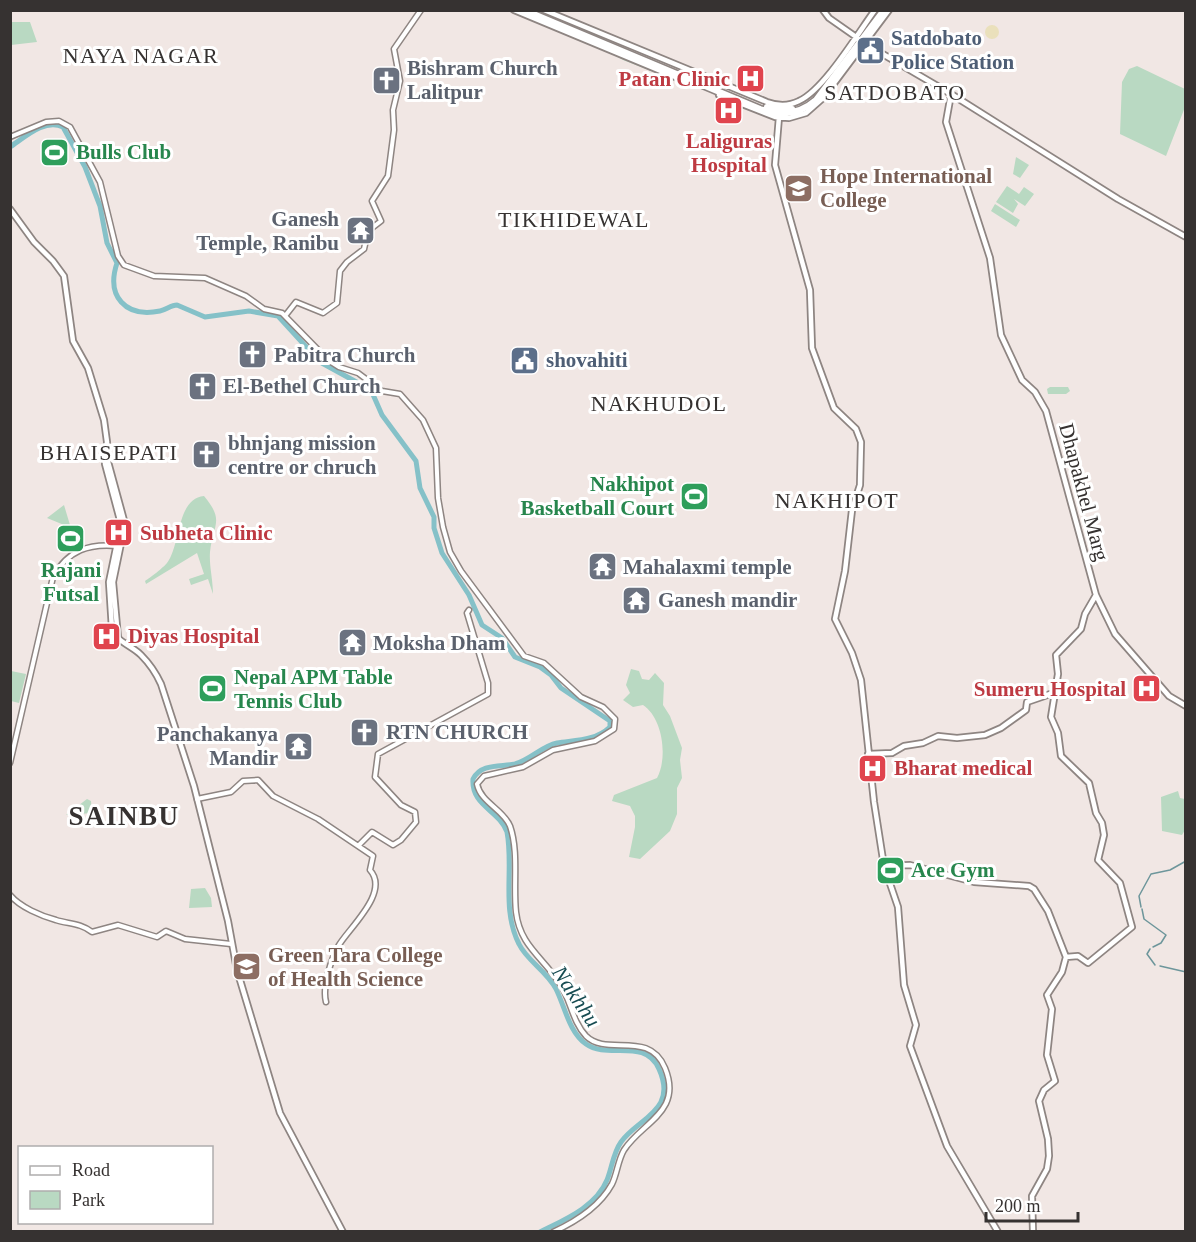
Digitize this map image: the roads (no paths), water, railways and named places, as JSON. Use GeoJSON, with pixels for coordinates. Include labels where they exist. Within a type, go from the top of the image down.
{"type":"FeatureCollection","features":[{"type":"Feature","properties":{"kind":"highway"},"geometry":{"type":"LineString","coordinates":[[524,10],[538,13],[780,112],[799,106],[813,98],[882,10]]}},
{"type":"Feature","properties":{"kind":"main road"},"geometry":{"type":"LineString","coordinates":[[514,10],[538,13]]}},
{"type":"Feature","properties":{"kind":"main road"},"geometry":{"type":"LineString","coordinates":[[823,10],[829,18],[860,40],[958,98],[1118,199],[1185,237]]}},
{"type":"Feature","properties":{"kind":"main road"},"geometry":{"type":"LineString","coordinates":[[860,40],[875,10]]}},
{"type":"Feature","properties":{"kind":"main road"},"geometry":{"type":"LineString","coordinates":[[860,40],[889,10]]}},
{"type":"Feature","properties":{"kind":"main road","name":"Dhapakhel Marg"},"geometry":{"type":"LineString","coordinates":[[951,94],[946,122],[990,258],[999,330],[1022,380],[1035,392],[1046,411],[1095,595],[1115,634],[1169,696],[1185,706]]}},
{"type":"Feature","properties":{"kind":"main road"},"geometry":{"type":"LineString","coordinates":[[780,112],[775,165],[810,290],[812,348],[834,408],[855,429],[861,442],[860,485],[852,510],[844,577],[835,620],[852,652],[861,680],[868,754],[885,866],[898,907],[904,985],[916,1025],[910,1040],[914,1061],[952,1155],[998,1232]]}},
{"type":"Feature","properties":{"kind":"main road"},"geometry":{"type":"LineString","coordinates":[[10,209],[34,242],[64,276],[73,341],[88,368],[104,420],[107,457],[105,464],[116,495],[121,524],[120,546],[109,582],[112,629],[118,637],[141,655],[156,673],[197,799],[228,921],[231,944],[280,1113],[289,1134],[319,1182],[343,1232]]}},
{"type":"Feature","properties":{"kind":"main road"},"geometry":{"type":"LineString","coordinates":[[1066,957],[1078,956],[1089,963],[1132,927],[1122,888],[1098,860],[1104,830],[1089,783],[1063,759],[1059,752],[1058,734],[1050,713],[1056,692],[1058,671],[1056,656],[1081,629],[1085,614],[1095,595]]}},
{"type":"Feature","properties":{"kind":"main road"},"geometry":{"type":"LineString","coordinates":[[868,754],[892,753],[904,746],[923,743],[938,736],[957,738],[985,735],[1001,728],[1028,708],[1027,702],[1056,692]]}},
{"type":"Feature","properties":{"kind":"main road"},"geometry":{"type":"LineString","coordinates":[[885,866],[910,866],[962,880],[1029,886],[1034,889],[1048,910],[1066,957],[1062,972],[1047,995],[1052,1009],[1047,1055],[1055,1081],[1044,1090],[1039,1101],[1048,1139],[1049,1156],[1047,1169],[1035,1190],[1031,1208],[1033,1232]]}},
{"type":"Feature","properties":{"kind":"street"},"geometry":{"type":"LineString","coordinates":[[285,316],[296,302],[323,313],[337,303],[340,272],[347,262],[364,249],[368,231],[381,221],[372,201],[388,176],[388,159],[393,141],[393,110],[400,81],[394,49],[421,10]]}},
{"type":"Feature","properties":{"kind":"street"},"geometry":{"type":"LineString","coordinates":[[10,137],[46,122],[59,121],[70,127],[100,182],[118,256],[124,265],[164,278],[205,278],[246,296],[264,309],[285,316],[310,345],[339,367],[358,373],[382,391],[397,392],[423,420],[436,448],[438,498],[443,527],[450,552],[461,571],[524,656],[544,663],[581,697],[603,707],[615,719],[614,729],[603,738],[553,750],[523,767],[484,776],[477,784],[484,798],[501,814],[510,827],[514,846],[516,914],[523,938],[561,985],[572,1013],[584,1033],[600,1043],[639,1046],[654,1052],[667,1072],[668,1093],[664,1109],[624,1150],[606,1194],[574,1221],[553,1232]]}},
{"type":"Feature","properties":{"kind":"street"},"geometry":{"type":"LineString","coordinates":[[10,763],[52,577],[63,562],[76,551],[95,545],[120,546]]}},
{"type":"Feature","properties":{"kind":"street"},"geometry":{"type":"LineString","coordinates":[[359,845],[372,831],[393,845],[401,840],[417,822],[414,812],[401,804],[375,777],[378,754],[488,694],[488,683],[467,613],[469,610]]}},
{"type":"Feature","properties":{"kind":"street"},"geometry":{"type":"LineString","coordinates":[[197,799],[231,792],[243,781],[258,780],[275,797],[318,819],[373,856],[370,870],[374,875],[376,888],[336,950],[323,991],[326,1002]]}},
{"type":"Feature","properties":{"kind":"street"},"geometry":{"type":"LineString","coordinates":[[10,895],[19,903],[48,917],[78,924],[92,932],[118,925],[157,937],[166,931],[185,939],[231,944]]}},
{"type":"Feature","properties":{"kind":"waterway","name":"Nakhhu"},"geometry":{"type":"LineString","coordinates":[[10,147],[42,127],[49,125],[63,127],[85,167],[100,206],[107,243],[117,263],[114,285],[121,302],[128,308],[148,312],[177,305],[205,317],[249,311],[278,316],[320,362],[371,390],[382,415],[416,461],[420,488],[434,517],[434,528],[442,553],[469,595],[482,625],[502,638],[515,657],[540,667],[551,675],[561,688],[610,721],[610,727],[598,735],[557,743],[515,764],[481,770],[473,779],[476,796],[498,818],[507,832],[509,903],[519,944],[552,983],[571,1026],[580,1039],[595,1048],[636,1051],[645,1054],[653,1059],[664,1083],[660,1104],[621,1142],[607,1180],[595,1198],[578,1212],[540,1232]]}},
{"type":"Feature","properties":{"kind":"waterway"},"geometry":{"type":"LineString","coordinates":[[1141,907],[1139,896],[1151,874],[1170,870],[1186,861]]}},
{"type":"Feature","properties":{"kind":"waterway"},"geometry":{"type":"LineString","coordinates":[[1142,909],[1144,919],[1166,935],[1161,943],[1153,947]]}},
{"type":"Feature","properties":{"kind":"waterway"},"geometry":{"type":"LineString","coordinates":[[1150,949],[1147,954],[1155,965]]}},
{"type":"Feature","properties":{"kind":"waterway"},"geometry":{"type":"LineString","coordinates":[[1160,966],[1186,972]]}},
{"type":"Feature","properties":{"kind":"place","name":"Satdobato Police Station"},"geometry":{"type":"Point","coordinates":[870,50]}},
{"type":"Feature","properties":{"kind":"place","name":"Patan Clinic"},"geometry":{"type":"Point","coordinates":[751,79]}},
{"type":"Feature","properties":{"kind":"place","name":"Bishram Church Lalitpur"},"geometry":{"type":"Point","coordinates":[386,80]}},
{"type":"Feature","properties":{"kind":"place","name":"Laliguras Hospital"},"geometry":{"type":"Point","coordinates":[729,110]}},
{"type":"Feature","properties":{"kind":"place","name":"Bulls Club"},"geometry":{"type":"Point","coordinates":[55,152]}},
{"type":"Feature","properties":{"kind":"place","name":"Hope International College"},"geometry":{"type":"Point","coordinates":[799,188]}},
{"type":"Feature","properties":{"kind":"place","name":"Ganesh Temple, Ranibu"},"geometry":{"type":"Point","coordinates":[360,231]}},
{"type":"Feature","properties":{"kind":"place","name":"Pabitra Church"},"geometry":{"type":"Point","coordinates":[253,355]}},
{"type":"Feature","properties":{"kind":"place","name":"shovahiti"},"geometry":{"type":"Point","coordinates":[525,360]}},
{"type":"Feature","properties":{"kind":"place","name":"El-Bethel Church"},"geometry":{"type":"Point","coordinates":[202,386]}},
{"type":"Feature","properties":{"kind":"place","name":"bhnjang mission centre or chruch"},"geometry":{"type":"Point","coordinates":[207,455]}},
{"type":"Feature","properties":{"kind":"place","name":"Nakhipot Basketball Court"},"geometry":{"type":"Point","coordinates":[695,496]}},
{"type":"Feature","properties":{"kind":"place","name":"Subheta Clinic"},"geometry":{"type":"Point","coordinates":[119,533]}},
{"type":"Feature","properties":{"kind":"place","name":"Rajani Futsal"},"geometry":{"type":"Point","coordinates":[71,539]}},
{"type":"Feature","properties":{"kind":"place","name":"Mahalaxmi temple"},"geometry":{"type":"Point","coordinates":[602,567]}},
{"type":"Feature","properties":{"kind":"place","name":"Ganesh mandir"},"geometry":{"type":"Point","coordinates":[637,600]}},
{"type":"Feature","properties":{"kind":"place","name":"Diyas Hospital"},"geometry":{"type":"Point","coordinates":[107,636]}},
{"type":"Feature","properties":{"kind":"place","name":"Moksha Dham"},"geometry":{"type":"Point","coordinates":[352,643]}},
{"type":"Feature","properties":{"kind":"place","name":"Nepal APM Table Tennis Club"},"geometry":{"type":"Point","coordinates":[213,689]}},
{"type":"Feature","properties":{"kind":"place","name":"Sumeru Hospital"},"geometry":{"type":"Point","coordinates":[1147,689]}},
{"type":"Feature","properties":{"kind":"place","name":"RTN CHURCH"},"geometry":{"type":"Point","coordinates":[365,732]}},
{"type":"Feature","properties":{"kind":"place","name":"Panchakanya Mandir"},"geometry":{"type":"Point","coordinates":[299,746]}},
{"type":"Feature","properties":{"kind":"place","name":"Bharat medical"},"geometry":{"type":"Point","coordinates":[873,768]}},
{"type":"Feature","properties":{"kind":"place","name":"Ace Gym"},"geometry":{"type":"Point","coordinates":[890,870]}},
{"type":"Feature","properties":{"kind":"place","name":"Green Tara College of Health Science"},"geometry":{"type":"Point","coordinates":[247,967]}},
{"type":"Feature","properties":{"kind":"district","name":"NAYA NAGAR"},"geometry":{"type":"Point","coordinates":[141,55]}},
{"type":"Feature","properties":{"kind":"district","name":"SATDOBATO"},"geometry":{"type":"Point","coordinates":[895,92]}},
{"type":"Feature","properties":{"kind":"district","name":"TIKHIDEWAL"},"geometry":{"type":"Point","coordinates":[574,219]}},
{"type":"Feature","properties":{"kind":"district","name":"NAKHUDOL"},"geometry":{"type":"Point","coordinates":[659,403]}},
{"type":"Feature","properties":{"kind":"district","name":"BHAISEPATI"},"geometry":{"type":"Point","coordinates":[109,452]}},
{"type":"Feature","properties":{"kind":"district","name":"NAKHIPOT"},"geometry":{"type":"Point","coordinates":[837,500]}},
{"type":"Feature","properties":{"kind":"district","name":"SAINBU"},"geometry":{"type":"Point","coordinates":[124,816]}}]}
